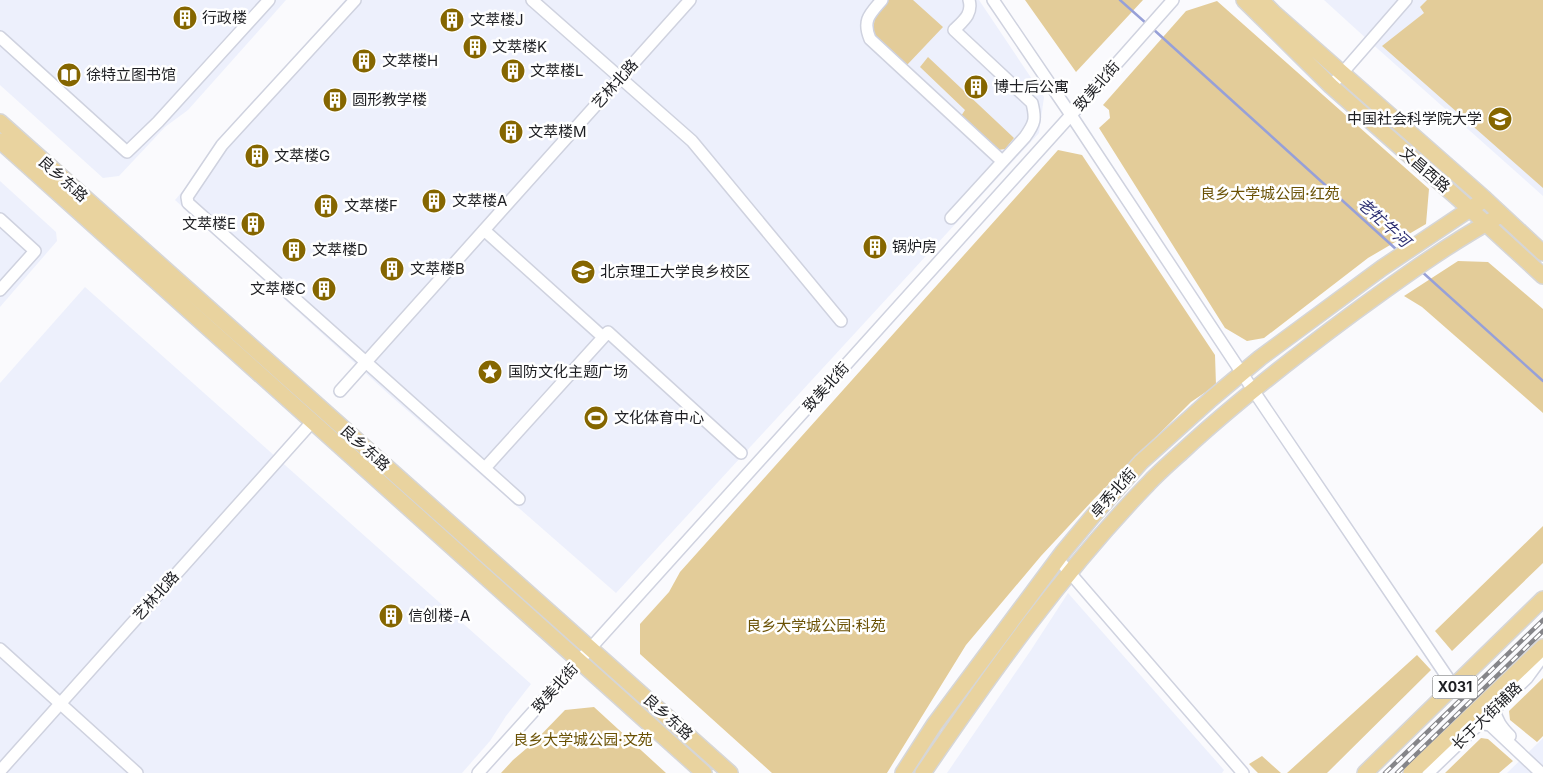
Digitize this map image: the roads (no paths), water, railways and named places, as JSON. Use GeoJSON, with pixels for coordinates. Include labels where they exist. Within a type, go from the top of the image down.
{"type":"FeatureCollection","features":[{"type":"Feature","properties":{"kind":"main road","name":"文昌西路"},"geometry":{"type":"LineString","coordinates":[[1244,0],[1331,86],[1543,276]]}},
{"type":"Feature","properties":{"kind":"main road","name":"文昌西路"},"geometry":{"type":"LineString","coordinates":[[1261,0],[1543,253]]}},
{"type":"Feature","properties":{"kind":"main road","name":"良乡东路"},"geometry":{"type":"LineString","coordinates":[[0,122],[108,228],[312,422],[704,773]]}},
{"type":"Feature","properties":{"kind":"main road","name":"良乡东路"},"geometry":{"type":"LineString","coordinates":[[0,141],[108,228],[590,648],[730,773]]}},
{"type":"Feature","properties":{"kind":"main road","name":"卓秀北街"},"geometry":{"type":"LineString","coordinates":[[903,773],[934,725],[1058,559],[1092,516],[1141,462],[1260,358],[1382,268],[1485,199]]}},
{"type":"Feature","properties":{"kind":"main road","name":"卓秀北街"},"geometry":{"type":"LineString","coordinates":[[923,773],[1018,640],[1069,573],[1149,483],[1220,416],[1308,346],[1441,251],[1501,215]]}},
{"type":"Feature","properties":{"kind":"main road","name":"X031"},"geometry":{"type":"LineString","coordinates":[[1365,773],[1543,599]]}},
{"type":"Feature","properties":{"kind":"main road","name":"X031"},"geometry":{"type":"LineString","coordinates":[[1410,773],[1543,647]]}},
{"type":"Feature","properties":{"kind":"street"},"geometry":{"type":"LineString","coordinates":[[0,37],[127,152],[158,122],[269,0]]}},
{"type":"Feature","properties":{"kind":"street"},"geometry":{"type":"LineString","coordinates":[[355,0],[222,145],[187,197],[188,203],[519,499]]}},
{"type":"Feature","properties":{"kind":"street"},"geometry":{"type":"LineString","coordinates":[[532,0],[692,141],[841,321]]}},
{"type":"Feature","properties":{"kind":"street","name":"艺林北路"},"geometry":{"type":"LineString","coordinates":[[340,391],[690,0]]}},
{"type":"Feature","properties":{"kind":"street"},"geometry":{"type":"LineString","coordinates":[[882,0],[866,20],[866,30],[870,39],[1002,161]]}},
{"type":"Feature","properties":{"kind":"street"},"geometry":{"type":"LineString","coordinates":[[951,218],[1030,130],[1035,114],[1032,103],[954,30],[969,14],[971,7],[969,0]]}},
{"type":"Feature","properties":{"kind":"street"},"geometry":{"type":"LineString","coordinates":[[993,0],[1454,687]]}},
{"type":"Feature","properties":{"kind":"street"},"geometry":{"type":"LineString","coordinates":[[1331,86],[1406,0]]}},
{"type":"Feature","properties":{"kind":"street","name":"致美北街"},"geometry":{"type":"LineString","coordinates":[[478,773],[1170,3]]}},
{"type":"Feature","properties":{"kind":"street"},"geometry":{"type":"LineString","coordinates":[[0,219],[35,251],[0,290]]}},
{"type":"Feature","properties":{"kind":"street"},"geometry":{"type":"LineString","coordinates":[[484,230],[603,337]]}},
{"type":"Feature","properties":{"kind":"street"},"geometry":{"type":"LineString","coordinates":[[485,468],[608,332],[741,453]]}},
{"type":"Feature","properties":{"kind":"street","name":"艺林北路"},"geometry":{"type":"LineString","coordinates":[[0,771],[312,422]]}},
{"type":"Feature","properties":{"kind":"street"},"geometry":{"type":"LineString","coordinates":[[1058,559],[1244,773]]}},
{"type":"Feature","properties":{"kind":"street"},"geometry":{"type":"LineString","coordinates":[[0,650],[137,773]]}},
{"type":"Feature","properties":{"kind":"street","name":"长于大街辅路"},"geometry":{"type":"LineString","coordinates":[[1428,773],[1527,678],[1543,656]]}},
{"type":"Feature","properties":{"kind":"street"},"geometry":{"type":"LineString","coordinates":[[1494,709],[1496,720],[1502,728],[1543,765]]}},
{"type":"Feature","properties":{"kind":"street"},"geometry":{"type":"LineString","coordinates":[[1479,724],[1490,726],[1541,773]]}},
{"type":"Feature","properties":{"kind":"waterway","name":"老牤牛河"},"geometry":{"type":"LineString","coordinates":[[1120,0],[1147,24]]}},
{"type":"Feature","properties":{"kind":"waterway","name":"老牤牛河"},"geometry":{"type":"LineString","coordinates":[[1153,29],[1397,250]]}},
{"type":"Feature","properties":{"kind":"waterway","name":"老牤牛河"},"geometry":{"type":"LineString","coordinates":[[1420,270],[1543,381]]}},
{"type":"Feature","properties":{"kind":"railway"},"geometry":{"type":"LineString","coordinates":[[1385,773],[1543,620]]}},
{"type":"Feature","properties":{"kind":"railway"},"geometry":{"type":"LineString","coordinates":[[1397,773],[1543,631]]}},
{"type":"Feature","properties":{"kind":"place","name":"行政楼"},"geometry":{"type":"Point","coordinates":[185,18]}},
{"type":"Feature","properties":{"kind":"place","name":"文萃楼J"},"geometry":{"type":"Point","coordinates":[452,20]}},
{"type":"Feature","properties":{"kind":"place","name":"文萃楼K"},"geometry":{"type":"Point","coordinates":[475,47]}},
{"type":"Feature","properties":{"kind":"place","name":"文萃楼H"},"geometry":{"type":"Point","coordinates":[364,61]}},
{"type":"Feature","properties":{"kind":"place","name":"文萃楼L"},"geometry":{"type":"Point","coordinates":[513,71]}},
{"type":"Feature","properties":{"kind":"place","name":"徐特立图书馆"},"geometry":{"type":"Point","coordinates":[69,75]}},
{"type":"Feature","properties":{"kind":"place","name":"博士后公寓"},"geometry":{"type":"Point","coordinates":[976,87]}},
{"type":"Feature","properties":{"kind":"place","name":"圆形教学楼"},"geometry":{"type":"Point","coordinates":[335,100]}},
{"type":"Feature","properties":{"kind":"place","name":"中国社会科学院大学"},"geometry":{"type":"Point","coordinates":[1500,119]}},
{"type":"Feature","properties":{"kind":"place","name":"文萃楼M"},"geometry":{"type":"Point","coordinates":[511,132]}},
{"type":"Feature","properties":{"kind":"place","name":"文萃楼G"},"geometry":{"type":"Point","coordinates":[257,156]}},
{"type":"Feature","properties":{"kind":"place","name":"文萃楼A"},"geometry":{"type":"Point","coordinates":[434,201]}},
{"type":"Feature","properties":{"kind":"place","name":"文萃楼F"},"geometry":{"type":"Point","coordinates":[326,206]}},
{"type":"Feature","properties":{"kind":"place","name":"文萃楼E"},"geometry":{"type":"Point","coordinates":[253,224]}},
{"type":"Feature","properties":{"kind":"place","name":"锅炉房"},"geometry":{"type":"Point","coordinates":[875,247]}},
{"type":"Feature","properties":{"kind":"place","name":"文萃楼D"},"geometry":{"type":"Point","coordinates":[294,250]}},
{"type":"Feature","properties":{"kind":"place","name":"文萃楼B"},"geometry":{"type":"Point","coordinates":[392,269]}},
{"type":"Feature","properties":{"kind":"place","name":"北京理工大学良乡校区"},"geometry":{"type":"Point","coordinates":[583,272]}},
{"type":"Feature","properties":{"kind":"place","name":"文萃楼C"},"geometry":{"type":"Point","coordinates":[324,289]}},
{"type":"Feature","properties":{"kind":"place","name":"国防文化主题广场"},"geometry":{"type":"Point","coordinates":[490,372]}},
{"type":"Feature","properties":{"kind":"place","name":"文化体育中心"},"geometry":{"type":"Point","coordinates":[596,418]}},
{"type":"Feature","properties":{"kind":"place","name":"信创楼-A"},"geometry":{"type":"Point","coordinates":[391,616]}},
{"type":"Feature","properties":{"kind":"park label","name":"良乡大学城公园·红苑"},"geometry":{"type":"Point","coordinates":[1270,194]}},
{"type":"Feature","properties":{"kind":"park label","name":"良乡大学城公园·科苑"},"geometry":{"type":"Point","coordinates":[816,626]}},
{"type":"Feature","properties":{"kind":"park label","name":"良乡大学城公园·文苑"},"geometry":{"type":"Point","coordinates":[583,740]}}]}
